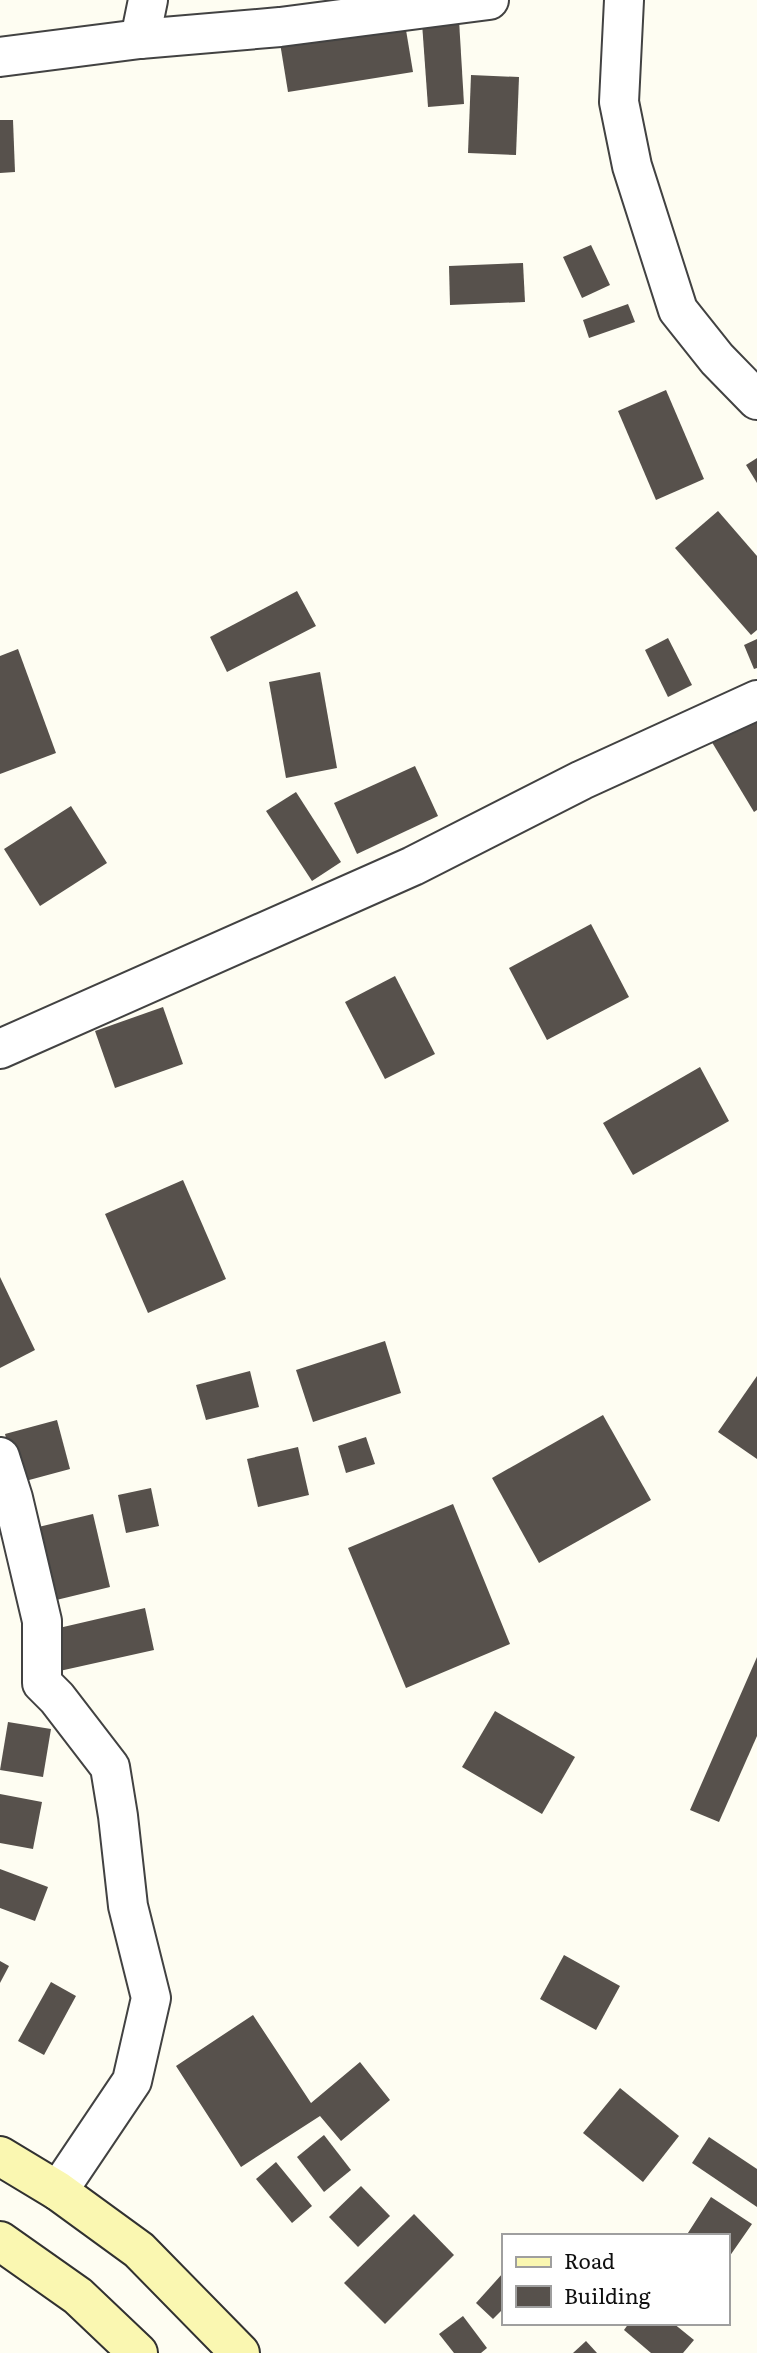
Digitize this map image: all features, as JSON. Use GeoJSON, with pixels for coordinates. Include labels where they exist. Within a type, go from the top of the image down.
{"type":"FeatureCollection","features":[{"type":"Feature","properties":{"kind":"street"},"geometry":{"type":"LineString","coordinates":[[140,39],[149,0]]}},
{"type":"Feature","properties":{"kind":"street"},"geometry":{"type":"LineString","coordinates":[[0,57],[140,39],[281,27],[489,0]]}},
{"type":"Feature","properties":{"kind":"street"},"geometry":{"type":"LineString","coordinates":[[624,0],[619,103],[632,166],[678,310],[717,359],[757,400]]}},
{"type":"Feature","properties":{"kind":"street"},"geometry":{"type":"LineString","coordinates":[[0,1049],[413,866],[582,780],[757,700]]}},
{"type":"Feature","properties":{"kind":"street"},"geometry":{"type":"LineString","coordinates":[[0,1457],[13,1498],[42,1621],[42,1683],[57,1698],[110,1767],[128,1906],[151,1998],[132,2081],[58,2191]]}},
{"type":"Feature","properties":{"kind":"street"},"geometry":{"type":"LineString","coordinates":[[0,2156],[58,2191],[139,2250],[240,2353]]}},
{"type":"Feature","properties":{"kind":"street"},"geometry":{"type":"LineString","coordinates":[[0,2241],[78,2297],[138,2353]]}},
{"type":"Feature","properties":{"kind":"building"},"geometry":{"type":"Polygon","coordinates":[[[459,20],[464,104],[428,107],[422,23],[459,20]]]}},
{"type":"Feature","properties":{"kind":"building"},"geometry":{"type":"Polygon","coordinates":[[[405,24],[413,72],[288,92],[280,43],[405,24]]]}},
{"type":"Feature","properties":{"kind":"building"},"geometry":{"type":"Polygon","coordinates":[[[471,75],[519,77],[516,155],[468,153],[471,75]]]}},
{"type":"Feature","properties":{"kind":"building"},"geometry":{"type":"Polygon","coordinates":[[[0,120],[13,120],[15,172],[0,173],[0,120]]]}},
{"type":"Feature","properties":{"kind":"building"},"geometry":{"type":"Polygon","coordinates":[[[591,245],[610,285],[582,298],[563,257],[591,245]]]}},
{"type":"Feature","properties":{"kind":"building"},"geometry":{"type":"Polygon","coordinates":[[[523,263],[525,302],[450,305],[449,266],[523,263]]]}},
{"type":"Feature","properties":{"kind":"building"},"geometry":{"type":"Polygon","coordinates":[[[628,304],[635,322],[589,338],[583,320],[628,304]]]}},
{"type":"Feature","properties":{"kind":"building"},"geometry":{"type":"Polygon","coordinates":[[[666,390],[704,479],[656,500],[618,411],[666,390]]]}},
{"type":"Feature","properties":{"kind":"building"},"geometry":{"type":"Polygon","coordinates":[[[757,458],[757,483],[746,465],[757,458]]]}},
{"type":"Feature","properties":{"kind":"building"},"geometry":{"type":"Polygon","coordinates":[[[718,511],[757,556],[757,630],[751,635],[675,548],[718,511]]]}},
{"type":"Feature","properties":{"kind":"building"},"geometry":{"type":"Polygon","coordinates":[[[297,591],[316,626],[227,672],[210,637],[297,591]]]}},
{"type":"Feature","properties":{"kind":"building"},"geometry":{"type":"Polygon","coordinates":[[[668,638],[692,685],[668,697],[645,650],[668,638]]]}},
{"type":"Feature","properties":{"kind":"building"},"geometry":{"type":"Polygon","coordinates":[[[757,639],[757,668],[754,669],[744,645],[757,639]]]}},
{"type":"Feature","properties":{"kind":"building"},"geometry":{"type":"Polygon","coordinates":[[[18,649],[56,753],[0,774],[0,656],[18,649]]]}},
{"type":"Feature","properties":{"kind":"building"},"geometry":{"type":"Polygon","coordinates":[[[320,672],[337,768],[286,778],[269,682],[320,672]]]}},
{"type":"Feature","properties":{"kind":"building"},"geometry":{"type":"Polygon","coordinates":[[[757,703],[757,810],[754,812],[707,734],[757,703]]]}},
{"type":"Feature","properties":{"kind":"building"},"geometry":{"type":"Polygon","coordinates":[[[415,766],[438,816],[357,854],[334,803],[415,766]]]}},
{"type":"Feature","properties":{"kind":"building"},"geometry":{"type":"Polygon","coordinates":[[[296,792],[341,862],[312,881],[266,811],[296,792]]]}},
{"type":"Feature","properties":{"kind":"building"},"geometry":{"type":"Polygon","coordinates":[[[71,806],[107,863],[40,906],[4,849],[71,806]]]}},
{"type":"Feature","properties":{"kind":"building"},"geometry":{"type":"Polygon","coordinates":[[[591,924],[629,997],[547,1040],[509,968],[591,924]]]}},
{"type":"Feature","properties":{"kind":"building"},"geometry":{"type":"Polygon","coordinates":[[[395,976],[435,1054],[385,1079],[345,1002],[395,976]]]}},
{"type":"Feature","properties":{"kind":"building"},"geometry":{"type":"Polygon","coordinates":[[[163,1007],[183,1064],[115,1088],[95,1031],[163,1007]]]}},
{"type":"Feature","properties":{"kind":"building"},"geometry":{"type":"Polygon","coordinates":[[[700,1067],[729,1121],[633,1175],[603,1123],[700,1067]]]}},
{"type":"Feature","properties":{"kind":"building"},"geometry":{"type":"Polygon","coordinates":[[[183,1180],[226,1279],[148,1313],[105,1214],[183,1180]]]}},
{"type":"Feature","properties":{"kind":"building"},"geometry":{"type":"Polygon","coordinates":[[[0,1277],[35,1350],[0,1368],[0,1277]]]}},
{"type":"Feature","properties":{"kind":"building"},"geometry":{"type":"Polygon","coordinates":[[[385,1341],[401,1393],[313,1422],[296,1370],[385,1341]]]}},
{"type":"Feature","properties":{"kind":"building"},"geometry":{"type":"Polygon","coordinates":[[[250,1371],[259,1407],[206,1420],[196,1385],[250,1371]]]}},
{"type":"Feature","properties":{"kind":"building"},"geometry":{"type":"Polygon","coordinates":[[[757,1376],[757,1459],[718,1432],[757,1376]]]}},
{"type":"Feature","properties":{"kind":"building"},"geometry":{"type":"Polygon","coordinates":[[[603,1415],[651,1500],[539,1563],[492,1478],[603,1415]]]}},
{"type":"Feature","properties":{"kind":"building"},"geometry":{"type":"Polygon","coordinates":[[[57,1420],[70,1469],[18,1483],[5,1434],[57,1420]]]}},
{"type":"Feature","properties":{"kind":"building"},"geometry":{"type":"Polygon","coordinates":[[[366,1437],[375,1464],[346,1473],[338,1446],[366,1437]]]}},
{"type":"Feature","properties":{"kind":"building"},"geometry":{"type":"Polygon","coordinates":[[[298,1447],[309,1495],[258,1507],[247,1459],[298,1447]]]}},
{"type":"Feature","properties":{"kind":"building"},"geometry":{"type":"Polygon","coordinates":[[[151,1488],[159,1526],[126,1533],[118,1495],[151,1488]]]}},
{"type":"Feature","properties":{"kind":"building"},"geometry":{"type":"Polygon","coordinates":[[[453,1504],[510,1644],[406,1688],[348,1548],[453,1504]]]}},
{"type":"Feature","properties":{"kind":"building"},"geometry":{"type":"Polygon","coordinates":[[[93,1514],[110,1587],[48,1602],[30,1529],[93,1514]]]}},
{"type":"Feature","properties":{"kind":"building"},"geometry":{"type":"Polygon","coordinates":[[[145,1608],[154,1650],[55,1672],[46,1631],[145,1608]]]}},
{"type":"Feature","properties":{"kind":"building"},"geometry":{"type":"Polygon","coordinates":[[[757,1657],[757,1736],[719,1822],[690,1810],[757,1657]]]}},
{"type":"Feature","properties":{"kind":"building"},"geometry":{"type":"Polygon","coordinates":[[[495,1711],[575,1757],[542,1814],[462,1767],[495,1711]]]}},
{"type":"Feature","properties":{"kind":"building"},"geometry":{"type":"Polygon","coordinates":[[[8,1722],[51,1729],[43,1777],[0,1770],[8,1722]]]}},
{"type":"Feature","properties":{"kind":"building"},"geometry":{"type":"Polygon","coordinates":[[[0,1794],[42,1802],[33,1849],[0,1843],[0,1794]]]}},
{"type":"Feature","properties":{"kind":"building"},"geometry":{"type":"Polygon","coordinates":[[[0,1869],[48,1887],[35,1921],[0,1908],[0,1869]]]}},
{"type":"Feature","properties":{"kind":"building"},"geometry":{"type":"Polygon","coordinates":[[[564,1955],[620,1986],[596,2030],[540,1999],[564,1955]]]}},
{"type":"Feature","properties":{"kind":"building"},"geometry":{"type":"Polygon","coordinates":[[[0,1961],[9,1966],[0,1983],[0,1961]]]}},
{"type":"Feature","properties":{"kind":"building"},"geometry":{"type":"Polygon","coordinates":[[[51,1982],[76,1996],[44,2055],[18,2041],[51,1982]]]}},
{"type":"Feature","properties":{"kind":"building"},"geometry":{"type":"Polygon","coordinates":[[[253,2015],[311,2103],[360,2062],[390,2100],[341,2141],[320,2116],[241,2167],[176,2066],[253,2015]]]}},
{"type":"Feature","properties":{"kind":"building"},"geometry":{"type":"Polygon","coordinates":[[[620,2088],[679,2136],[643,2182],[583,2133],[620,2088]]]}},
{"type":"Feature","properties":{"kind":"building"},"geometry":{"type":"Polygon","coordinates":[[[324,2135],[351,2170],[324,2192],[297,2157],[324,2135]]]}},
{"type":"Feature","properties":{"kind":"building"},"geometry":{"type":"Polygon","coordinates":[[[709,2137],[757,2169],[757,2207],[692,2163],[709,2137]]]}},
{"type":"Feature","properties":{"kind":"building"},"geometry":{"type":"Polygon","coordinates":[[[276,2162],[312,2206],[292,2223],[256,2179],[276,2162]]]}},
{"type":"Feature","properties":{"kind":"building"},"geometry":{"type":"Polygon","coordinates":[[[361,2186],[390,2216],[358,2247],[329,2217],[361,2186]]]}},
{"type":"Feature","properties":{"kind":"building"},"geometry":{"type":"Polygon","coordinates":[[[711,2197],[752,2224],[729,2257],[729,2234],[687,2234],[711,2197]]]}},
{"type":"Feature","properties":{"kind":"building"},"geometry":{"type":"Polygon","coordinates":[[[414,2214],[454,2255],[385,2324],[344,2283],[414,2214]]]}},
{"type":"Feature","properties":{"kind":"building"},"geometry":{"type":"Polygon","coordinates":[[[502,2274],[502,2310],[493,2319],[476,2303],[502,2274]]]}},
{"type":"Feature","properties":{"kind":"building"},"geometry":{"type":"Polygon","coordinates":[[[463,2316],[487,2348],[481,2353],[454,2353],[439,2334],[463,2316]]]}},
{"type":"Feature","properties":{"kind":"building"},"geometry":{"type":"Polygon","coordinates":[[[628,2325],[675,2325],[694,2340],[683,2353],[651,2353],[624,2330],[628,2325]]]}},
{"type":"Feature","properties":{"kind":"building"},"geometry":{"type":"Polygon","coordinates":[[[586,2341],[597,2353],[573,2353],[586,2341]]]}}]}
